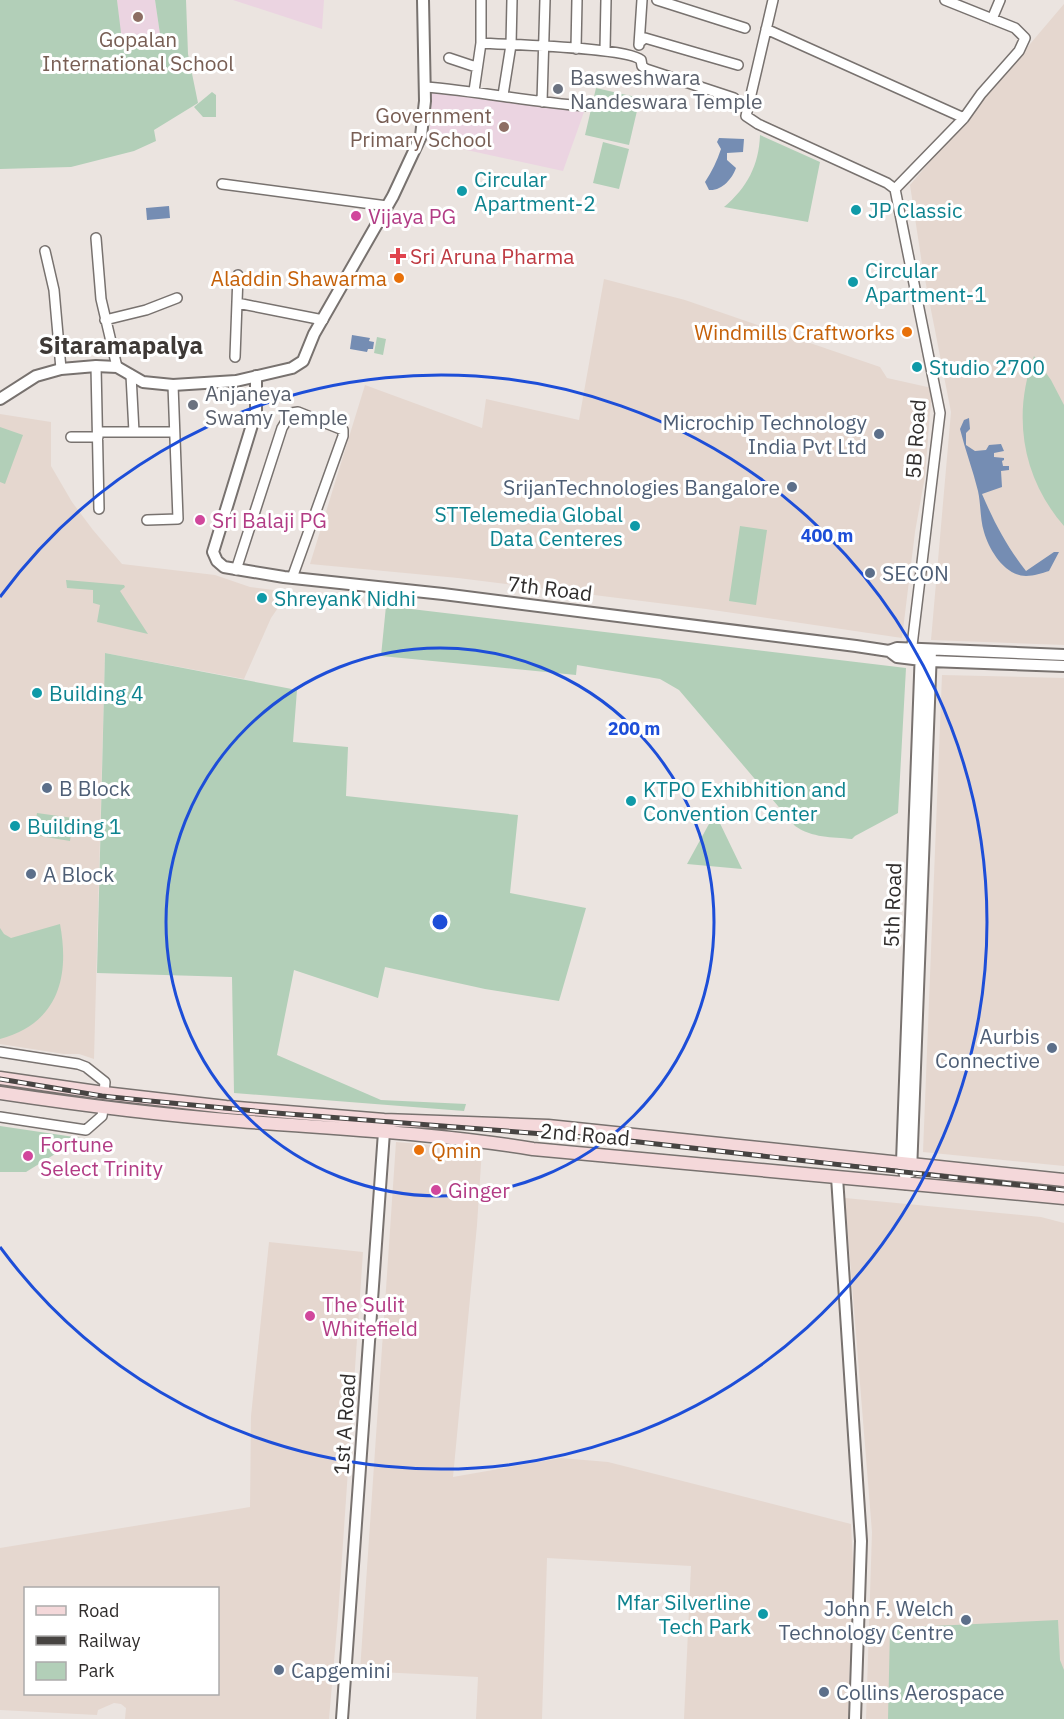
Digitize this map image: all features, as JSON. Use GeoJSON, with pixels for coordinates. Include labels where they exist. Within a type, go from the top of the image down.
{"type":"FeatureCollection","features":[{"type":"Feature","properties":{"kind":"main road","name":"2nd Road"},"geometry":{"type":"LineString","coordinates":[[0,1078],[104,1094],[226,1107],[470,1125],[523,1125],[1064,1180]]}},
{"type":"Feature","properties":{"kind":"main road","name":"2nd Road"},"geometry":{"type":"LineString","coordinates":[[0,1093],[104,1109],[384,1132],[1064,1198]]}},
{"type":"Feature","properties":{"kind":"main road"},"geometry":{"type":"LineString","coordinates":[[500,1125],[506,1130],[510,1145]]}},
{"type":"Feature","properties":{"kind":"main road"},"geometry":{"type":"LineString","coordinates":[[510,1145],[517,1128],[523,1125]]}},
{"type":"Feature","properties":{"kind":"street"},"geometry":{"type":"LineString","coordinates":[[0,399],[36,376],[61,369],[117,367],[143,382],[173,385],[236,381],[298,366],[303,361],[314,334],[387,206],[421,136],[424,126],[425,87],[423,0]]}},
{"type":"Feature","properties":{"kind":"street"},"geometry":{"type":"LineString","coordinates":[[474,91],[481,43],[481,0]]}},
{"type":"Feature","properties":{"kind":"street"},"geometry":{"type":"LineString","coordinates":[[503,95],[512,45],[512,0]]}},
{"type":"Feature","properties":{"kind":"street"},"geometry":{"type":"LineString","coordinates":[[542,102],[546,0]]}},
{"type":"Feature","properties":{"kind":"street"},"geometry":{"type":"LineString","coordinates":[[576,49],[577,0]]}},
{"type":"Feature","properties":{"kind":"street"},"geometry":{"type":"LineString","coordinates":[[605,50],[606,0]]}},
{"type":"Feature","properties":{"kind":"street"},"geometry":{"type":"LineString","coordinates":[[636,56],[640,42],[642,0]]}},
{"type":"Feature","properties":{"kind":"street"},"geometry":{"type":"LineString","coordinates":[[657,0],[745,28]]}},
{"type":"Feature","properties":{"kind":"street"},"geometry":{"type":"LineString","coordinates":[[773,0],[746,116],[758,124],[895,189],[964,118],[981,94],[1019,51],[1025,38],[1015,28],[945,0]]}},
{"type":"Feature","properties":{"kind":"street"},"geometry":{"type":"LineString","coordinates":[[992,19],[1000,0]]}},
{"type":"Feature","properties":{"kind":"street"},"geometry":{"type":"LineString","coordinates":[[766,29],[964,118]]}},
{"type":"Feature","properties":{"kind":"street"},"geometry":{"type":"LineString","coordinates":[[640,42],[645,38],[738,65]]}},
{"type":"Feature","properties":{"kind":"street"},"geometry":{"type":"LineString","coordinates":[[481,43],[605,50],[636,56],[646,69],[734,98]]}},
{"type":"Feature","properties":{"kind":"street"},"geometry":{"type":"LineString","coordinates":[[449,58],[476,68]]}},
{"type":"Feature","properties":{"kind":"street"},"geometry":{"type":"LineString","coordinates":[[425,87],[474,91],[584,106]]}},
{"type":"Feature","properties":{"kind":"street"},"geometry":{"type":"LineString","coordinates":[[222,184],[387,206]]}},
{"type":"Feature","properties":{"kind":"street","name":"5B Road"},"geometry":{"type":"LineString","coordinates":[[895,189],[940,413],[921,654]]}},
{"type":"Feature","properties":{"kind":"street"},"geometry":{"type":"LineString","coordinates":[[96,238],[105,320],[117,367]]}},
{"type":"Feature","properties":{"kind":"street"},"geometry":{"type":"LineString","coordinates":[[45,251],[54,290],[61,369]]}},
{"type":"Feature","properties":{"kind":"street"},"geometry":{"type":"LineString","coordinates":[[235,357],[238,275]]}},
{"type":"Feature","properties":{"kind":"street"},"geometry":{"type":"LineString","coordinates":[[105,320],[146,310],[177,298]]}},
{"type":"Feature","properties":{"kind":"street"},"geometry":{"type":"LineString","coordinates":[[237,303],[323,320]]}},
{"type":"Feature","properties":{"kind":"street"},"geometry":{"type":"LineString","coordinates":[[96,366],[99,509]]}},
{"type":"Feature","properties":{"kind":"street"},"geometry":{"type":"LineString","coordinates":[[131,375],[134,432]]}},
{"type":"Feature","properties":{"kind":"street","name":"7th Road"},"geometry":{"type":"LineString","coordinates":[[256,376],[256,412],[213,552],[217,561],[224,567],[292,578],[443,594],[889,651],[897,657],[921,654],[1064,655]]}},
{"type":"Feature","properties":{"kind":"street"},"geometry":{"type":"LineString","coordinates":[[147,520],[178,519],[173,385]]}},
{"type":"Feature","properties":{"kind":"street"},"geometry":{"type":"LineString","coordinates":[[236,570],[282,429],[291,413],[298,412],[343,430],[343,436],[292,578]]}},
{"type":"Feature","properties":{"kind":"street"},"geometry":{"type":"LineString","coordinates":[[71,437],[134,432],[174,432]]}},
{"type":"Feature","properties":{"kind":"street","name":"7th Road"},"geometry":{"type":"LineString","coordinates":[[921,654],[1064,666]]}},
{"type":"Feature","properties":{"kind":"street","name":"5th Road"},"geometry":{"type":"LineString","coordinates":[[909,1184],[907,1163],[917,888],[921,654]]}},
{"type":"Feature","properties":{"kind":"street"},"geometry":{"type":"LineString","coordinates":[[0,1052],[86,1066],[105,1082],[104,1094]]}},
{"type":"Feature","properties":{"kind":"street"},"geometry":{"type":"LineString","coordinates":[[0,1117],[86,1130],[102,1116],[104,1109]]}},
{"type":"Feature","properties":{"kind":"street","name":"1st A Road"},"geometry":{"type":"LineString","coordinates":[[342,1719],[384,1132]]}},
{"type":"Feature","properties":{"kind":"street"},"geometry":{"type":"LineString","coordinates":[[837,1177],[861,1541],[855,1719]]}},
{"type":"Feature","properties":{"kind":"shaded area","name":"Gopalan International School"},"geometry":{"type":"Polygon","coordinates":[[[117,0],[155,0],[160,34],[121,41],[117,0]]]}},
{"type":"Feature","properties":{"kind":"shaded area","name":"Gopalan International School"},"geometry":{"type":"Polygon","coordinates":[[[233,0],[324,0],[322,29],[233,0]]]}},
{"type":"Feature","properties":{"kind":"shaded area"},"geometry":{"type":"Polygon","coordinates":[[[1064,4],[1064,645],[931,640],[951,412],[922,264],[910,185],[1064,4]]]}},
{"type":"Feature","properties":{"kind":"shaded area","name":"Government Primary School"},"geometry":{"type":"Polygon","coordinates":[[[430,90],[584,112],[563,171],[430,142],[430,90]]]}},
{"type":"Feature","properties":{"kind":"shaded area"},"geometry":{"type":"Polygon","coordinates":[[[604,279],[685,300],[880,367],[887,378],[932,388],[925,476],[915,532],[902,638],[706,609],[458,578],[310,564],[365,385],[482,428],[486,399],[579,420],[604,279]]]}},
{"type":"Feature","properties":{"kind":"shaded area"},"geometry":{"type":"Polygon","coordinates":[[[0,414],[51,422],[51,466],[72,502],[122,564],[215,575],[250,587],[289,592],[271,618],[244,679],[105,653],[94,1059],[79,1054],[64,1054],[0,1044],[0,414]]]}},
{"type":"Feature","properties":{"kind":"shaded area"},"geometry":{"type":"Polygon","coordinates":[[[942,675],[1064,678],[1064,1166],[923,1152],[942,675]]]}},
{"type":"Feature","properties":{"kind":"shaded area"},"geometry":{"type":"Polygon","coordinates":[[[396,1142],[482,1149],[453,1477],[561,1458],[608,1462],[851,1524],[853,1565],[848,1719],[684,1719],[691,1566],[547,1558],[542,1719],[476,1719],[478,1677],[360,1671],[396,1142]]]}},
{"type":"Feature","properties":{"kind":"shaded area","name":"John F. Welch Technology Centre"},"geometry":{"type":"Polygon","coordinates":[[[845,1198],[1041,1217],[1064,1223],[1064,1719],[866,1719],[872,1532],[845,1198]]]}},
{"type":"Feature","properties":{"kind":"shaded area"},"geometry":{"type":"Polygon","coordinates":[[[269,1242],[363,1252],[329,1719],[125,1719],[126,1708],[114,1703],[98,1710],[97,1715],[0,1710],[0,1548],[250,1507],[251,1416],[269,1242]]]}},
{"type":"Feature","properties":{"kind":"green space"},"geometry":{"type":"Polygon","coordinates":[[[0,0],[117,0],[122,41],[160,34],[155,0],[186,0],[188,54],[198,103],[154,130],[156,141],[134,151],[71,167],[0,169],[0,0]]]}},
{"type":"Feature","properties":{"kind":"green space"},"geometry":{"type":"Polygon","coordinates":[[[596,88],[640,98],[629,145],[585,135],[596,88]]]}},
{"type":"Feature","properties":{"kind":"green space"},"geometry":{"type":"Polygon","coordinates":[[[212,92],[216,95],[216,117],[203,117],[194,107],[212,92]]]}},
{"type":"Feature","properties":{"kind":"green space"},"geometry":{"type":"Polygon","coordinates":[[[760,135],[820,162],[808,222],[724,207],[739,192],[750,175],[757,156],[760,135]]]}},
{"type":"Feature","properties":{"kind":"green space"},"geometry":{"type":"Polygon","coordinates":[[[603,142],[629,149],[619,189],[593,183],[603,142]]]}},
{"type":"Feature","properties":{"kind":"green space"},"geometry":{"type":"Polygon","coordinates":[[[377,337],[386,339],[383,355],[374,353],[377,337]]]}},
{"type":"Feature","properties":{"kind":"green space"},"geometry":{"type":"Polygon","coordinates":[[[1034,356],[1051,380],[1064,405],[1064,526],[1038,487],[1025,445],[1023,401],[1034,356]]]}},
{"type":"Feature","properties":{"kind":"green space"},"geometry":{"type":"Polygon","coordinates":[[[0,427],[23,435],[5,484],[0,482],[0,427]]]}},
{"type":"Feature","properties":{"kind":"green space"},"geometry":{"type":"Polygon","coordinates":[[[740,526],[767,530],[756,605],[729,601],[740,526]]]}},
{"type":"Feature","properties":{"kind":"green space"},"geometry":{"type":"Polygon","coordinates":[[[66,580],[124,585],[125,587],[120,591],[148,634],[97,622],[100,605],[93,603],[93,590],[67,588],[66,580]]]}},
{"type":"Feature","properties":{"kind":"green space"},"geometry":{"type":"Polygon","coordinates":[[[386,606],[906,668],[898,813],[852,839],[808,833],[795,826],[679,690],[660,679],[577,665],[576,675],[381,656],[386,606]]]}},
{"type":"Feature","properties":{"kind":"green space"},"geometry":{"type":"Polygon","coordinates":[[[105,653],[297,690],[293,742],[348,747],[346,796],[518,815],[510,893],[586,908],[559,1001],[485,989],[385,967],[378,998],[294,970],[277,1055],[381,1100],[466,1104],[464,1111],[234,1093],[232,977],[97,973],[105,653]]]}},
{"type":"Feature","properties":{"kind":"green space"},"geometry":{"type":"Polygon","coordinates":[[[37,813],[73,818],[70,841],[34,835],[37,813]]]}},
{"type":"Feature","properties":{"kind":"green space"},"geometry":{"type":"Polygon","coordinates":[[[715,813],[742,869],[687,864],[715,813]]]}},
{"type":"Feature","properties":{"kind":"green space"},"geometry":{"type":"Polygon","coordinates":[[[60,924],[63,962],[56,996],[35,1022],[20,1032],[0,1039],[0,928],[11,938],[60,924]]]}},
{"type":"Feature","properties":{"kind":"green space","name":"Fortune Select Trinity"},"geometry":{"type":"Polygon","coordinates":[[[0,1126],[81,1138],[26,1172],[0,1172],[0,1126]]]}},
{"type":"Feature","properties":{"kind":"green space"},"geometry":{"type":"Polygon","coordinates":[[[1058,1620],[1060,1660],[1064,1670],[1064,1719],[888,1719],[890,1628],[1058,1620]]]}},
{"type":"Feature","properties":{"kind":"water"},"geometry":{"type":"Polygon","coordinates":[[[719,138],[744,139],[743,152],[727,153],[727,160],[736,168],[729,180],[722,186],[709,190],[705,182],[721,149],[717,142],[719,138]]]}},
{"type":"Feature","properties":{"kind":"water"},"geometry":{"type":"Polygon","coordinates":[[[169,206],[170,218],[147,220],[146,208],[169,206]]]}},
{"type":"Feature","properties":{"kind":"water"},"geometry":{"type":"Polygon","coordinates":[[[352,335],[370,338],[369,341],[374,342],[373,349],[368,349],[367,352],[350,349],[352,335]]]}},
{"type":"Feature","properties":{"kind":"water"},"geometry":{"type":"Polygon","coordinates":[[[969,418],[970,429],[966,433],[966,445],[975,451],[986,450],[989,445],[1001,444],[1004,451],[994,453],[994,457],[1004,458],[1003,466],[1009,466],[1009,470],[1001,471],[1002,487],[982,494],[996,524],[1026,571],[1054,552],[1059,552],[1049,571],[1032,576],[1011,572],[999,561],[986,539],[978,491],[960,429],[964,420],[969,418]]]}},
{"type":"Feature","properties":{"kind":"railway"},"geometry":{"type":"LineString","coordinates":[[0,1079],[102,1096],[276,1113],[621,1140],[1064,1190]]}},
{"type":"Feature","properties":{"kind":"place","name":"Gopalan International School"},"geometry":{"type":"Point","coordinates":[138,17]}},
{"type":"Feature","properties":{"kind":"place","name":"Basweshwara Nandeswara Temple"},"geometry":{"type":"Point","coordinates":[558,89]}},
{"type":"Feature","properties":{"kind":"place","name":"Government Primary School"},"geometry":{"type":"Point","coordinates":[504,127]}},
{"type":"Feature","properties":{"kind":"place","name":"Circular Apartment-2"},"geometry":{"type":"Point","coordinates":[462,191]}},
{"type":"Feature","properties":{"kind":"place","name":"JP Classic"},"geometry":{"type":"Point","coordinates":[856,210]}},
{"type":"Feature","properties":{"kind":"place","name":"Vijaya PG"},"geometry":{"type":"Point","coordinates":[356,216]}},
{"type":"Feature","properties":{"kind":"place","name":"Sri Aruna Pharma"},"geometry":{"type":"Point","coordinates":[398,256]}},
{"type":"Feature","properties":{"kind":"place","name":"Aladdin Shawarma"},"geometry":{"type":"Point","coordinates":[399,278]}},
{"type":"Feature","properties":{"kind":"place","name":"Circular Apartment-1"},"geometry":{"type":"Point","coordinates":[853,282]}},
{"type":"Feature","properties":{"kind":"place","name":"Windmills Craftworks"},"geometry":{"type":"Point","coordinates":[907,332]}},
{"type":"Feature","properties":{"kind":"place","name":"Studio 2700"},"geometry":{"type":"Point","coordinates":[917,367]}},
{"type":"Feature","properties":{"kind":"place","name":"Anjaneya Swamy Temple"},"geometry":{"type":"Point","coordinates":[193,405]}},
{"type":"Feature","properties":{"kind":"place","name":"Microchip Technology India Pvt Ltd"},"geometry":{"type":"Point","coordinates":[879,434]}},
{"type":"Feature","properties":{"kind":"place","name":"SrijanTechnologies Bangalore"},"geometry":{"type":"Point","coordinates":[792,487]}},
{"type":"Feature","properties":{"kind":"place","name":"Sri Balaji PG"},"geometry":{"type":"Point","coordinates":[200,520]}},
{"type":"Feature","properties":{"kind":"place","name":"STTelemedia Global Data Centeres"},"geometry":{"type":"Point","coordinates":[635,526]}},
{"type":"Feature","properties":{"kind":"place","name":"SECON"},"geometry":{"type":"Point","coordinates":[870,573]}},
{"type":"Feature","properties":{"kind":"place","name":"Shreyank Nidhi"},"geometry":{"type":"Point","coordinates":[262,598]}},
{"type":"Feature","properties":{"kind":"place","name":"Building 4"},"geometry":{"type":"Point","coordinates":[37,693]}},
{"type":"Feature","properties":{"kind":"place","name":"B Block"},"geometry":{"type":"Point","coordinates":[47,788]}},
{"type":"Feature","properties":{"kind":"place","name":"KTPO Exhibhition and Convention Center"},"geometry":{"type":"Point","coordinates":[631,801]}},
{"type":"Feature","properties":{"kind":"place","name":"Building 1"},"geometry":{"type":"Point","coordinates":[15,826]}},
{"type":"Feature","properties":{"kind":"place","name":"A Block"},"geometry":{"type":"Point","coordinates":[31,874]}},
{"type":"Feature","properties":{"kind":"place","name":"Aurbis Connective"},"geometry":{"type":"Point","coordinates":[1052,1048]}},
{"type":"Feature","properties":{"kind":"place","name":"Qmin"},"geometry":{"type":"Point","coordinates":[419,1150]}},
{"type":"Feature","properties":{"kind":"place","name":"Fortune Select Trinity"},"geometry":{"type":"Point","coordinates":[28,1156]}},
{"type":"Feature","properties":{"kind":"place","name":"Ginger"},"geometry":{"type":"Point","coordinates":[436,1190]}},
{"type":"Feature","properties":{"kind":"place","name":"The Sulit Whitefield"},"geometry":{"type":"Point","coordinates":[310,1316]}},
{"type":"Feature","properties":{"kind":"place","name":"Mfar Silverline Tech Park"},"geometry":{"type":"Point","coordinates":[763,1614]}},
{"type":"Feature","properties":{"kind":"place","name":"John F. Welch Technology Centre"},"geometry":{"type":"Point","coordinates":[966,1620]}},
{"type":"Feature","properties":{"kind":"place","name":"Capgemini"},"geometry":{"type":"Point","coordinates":[279,1670]}},
{"type":"Feature","properties":{"kind":"place","name":"Collins Aerospace"},"geometry":{"type":"Point","coordinates":[824,1692]}},
{"type":"Feature","properties":{"kind":"district","name":"Sitaramapalya"},"geometry":{"type":"Point","coordinates":[121,345]}}]}
